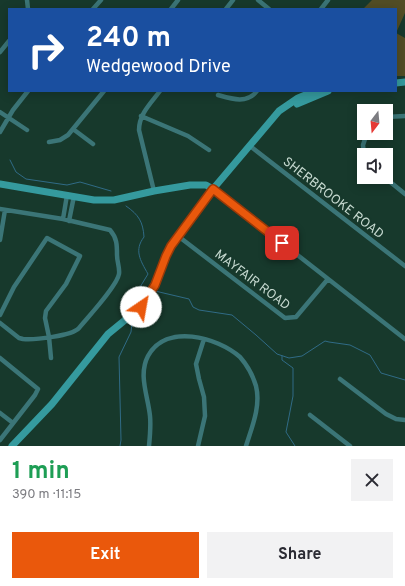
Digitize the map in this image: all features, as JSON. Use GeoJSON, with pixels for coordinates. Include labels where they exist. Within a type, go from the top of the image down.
{"type":"FeatureCollection","features":[{"type":"Feature","properties":{"kind":"street"},"geometry":{"type":"LineString","coordinates":[[27,0],[28,8],[34,7]]}},
{"type":"Feature","properties":{"kind":"street"},"geometry":{"type":"LineString","coordinates":[[95,8],[101,0]]}},
{"type":"Feature","properties":{"kind":"street"},"geometry":{"type":"LineString","coordinates":[[172,8],[178,0]]}},
{"type":"Feature","properties":{"kind":"street"},"geometry":{"type":"LineString","coordinates":[[227,8],[233,0]]}},
{"type":"Feature","properties":{"kind":"street"},"geometry":{"type":"LineString","coordinates":[[258,0],[268,8]]}},
{"type":"Feature","properties":{"kind":"street"},"geometry":{"type":"LineString","coordinates":[[322,8],[328,0]]}},
{"type":"Feature","properties":{"kind":"street"},"geometry":{"type":"LineString","coordinates":[[0,52],[8,42]]}},
{"type":"Feature","properties":{"kind":"street"},"geometry":{"type":"LineString","coordinates":[[0,132],[8,118],[27,92]]}},
{"type":"Feature","properties":{"kind":"street"},"geometry":{"type":"LineString","coordinates":[[49,142],[64,138],[103,92]]}},
{"type":"Feature","properties":{"kind":"street"},"geometry":{"type":"LineString","coordinates":[[154,191],[139,130],[139,123],[141,116],[159,92]]}},
{"type":"Feature","properties":{"kind":"street"},"geometry":{"type":"LineString","coordinates":[[218,94],[233,100],[242,100],[256,92]]}},
{"type":"Feature","properties":{"kind":"street"},"geometry":{"type":"LineString","coordinates":[[12,446],[52,404],[108,334],[132,315],[146,301],[157,280],[166,256],[178,236],[213,189],[279,111],[288,104],[312,92]]}},
{"type":"Feature","properties":{"kind":"street"},"geometry":{"type":"LineString","coordinates":[[272,120],[298,104],[326,92]]}},
{"type":"Feature","properties":{"kind":"street"},"geometry":{"type":"LineString","coordinates":[[0,112],[28,130]]}},
{"type":"Feature","properties":{"kind":"street"},"geometry":{"type":"LineString","coordinates":[[141,116],[188,136],[209,150]]}},
{"type":"Feature","properties":{"kind":"street"},"geometry":{"type":"LineString","coordinates":[[393,117],[405,116]]}},
{"type":"Feature","properties":{"kind":"street"},"geometry":{"type":"LineString","coordinates":[[73,129],[93,144]]}},
{"type":"Feature","properties":{"kind":"street","name":"SHERBROOKE ROAD"},"geometry":{"type":"LineString","coordinates":[[250,146],[405,266]]}},
{"type":"Feature","properties":{"kind":"street"},"geometry":{"type":"LineString","coordinates":[[0,184],[94,200],[114,200],[179,186],[202,184],[213,189],[405,339]]}},
{"type":"Feature","properties":{"kind":"street"},"geometry":{"type":"LineString","coordinates":[[393,184],[405,194]]}},
{"type":"Feature","properties":{"kind":"street"},"geometry":{"type":"LineString","coordinates":[[63,220],[70,196]]}},
{"type":"Feature","properties":{"kind":"street"},"geometry":{"type":"LineString","coordinates":[[69,221],[70,196]]}},
{"type":"Feature","properties":{"kind":"street"},"geometry":{"type":"LineString","coordinates":[[0,209],[103,227],[110,230],[114,234],[117,245],[117,262],[120,269],[119,275],[112,286],[77,331],[49,337],[23,339],[19,338],[0,323]]}},
{"type":"Feature","properties":{"kind":"street"},"geometry":{"type":"LineString","coordinates":[[0,240],[6,210]]}},
{"type":"Feature","properties":{"kind":"street","name":"MAYFAIR ROAD"},"geometry":{"type":"LineString","coordinates":[[178,236],[285,318],[296,317],[328,279]]}},
{"type":"Feature","properties":{"kind":"street"},"geometry":{"type":"LineString","coordinates":[[0,315],[14,287],[47,238],[80,256],[66,284],[46,311],[45,318],[51,358]]}},
{"type":"Feature","properties":{"kind":"street"},"geometry":{"type":"LineString","coordinates":[[148,446],[151,426],[144,384],[144,368],[148,355],[159,342],[171,337],[186,335],[204,339],[223,346],[240,358],[250,371],[256,386],[258,399],[255,416],[246,446]]}},
{"type":"Feature","properties":{"kind":"street"},"geometry":{"type":"LineString","coordinates":[[198,446],[205,416],[204,397],[196,364],[204,339]]}},
{"type":"Feature","properties":{"kind":"street"},"geometry":{"type":"LineString","coordinates":[[0,358],[38,389],[0,440]]}},
{"type":"Feature","properties":{"kind":"street"},"geometry":{"type":"LineString","coordinates":[[340,378],[386,414],[396,419],[405,420]]}},
{"type":"Feature","properties":{"kind":"street"},"geometry":{"type":"LineString","coordinates":[[0,413],[13,423]]}},
{"type":"Feature","properties":{"kind":"street"},"geometry":{"type":"LineString","coordinates":[[310,415],[350,446]]}},
{"type":"Feature","properties":{"kind":"shaded area"},"geometry":{"type":"Polygon","coordinates":[[[372,0],[405,0],[405,13],[397,31],[397,8],[364,8],[372,0]]]}},
{"type":"Feature","properties":{"kind":"shaded area"},"geometry":{"type":"Polygon","coordinates":[[[397,34],[405,38],[405,76],[397,76],[397,34]]]}},
{"type":"Feature","properties":{"kind":"waterway"},"geometry":{"type":"LineString","coordinates":[[10,160],[16,172],[26,179],[67,185],[80,182],[111,191]]}},
{"type":"Feature","properties":{"kind":"waterway"},"geometry":{"type":"LineString","coordinates":[[126,206],[140,219],[143,227],[144,237],[139,246],[139,255],[148,274],[137,292],[139,295],[146,293]]}},
{"type":"Feature","properties":{"kind":"waterway"},"geometry":{"type":"LineString","coordinates":[[155,291],[189,299],[193,307],[199,310],[232,315],[277,354],[289,358],[302,356],[325,341],[350,345],[370,355],[381,373],[405,380]]}},
{"type":"Feature","properties":{"kind":"waterway"},"geometry":{"type":"LineString","coordinates":[[135,305],[139,295]]}},
{"type":"Feature","properties":{"kind":"waterway"},"geometry":{"type":"LineString","coordinates":[[120,446],[119,357],[131,332],[132,323]]}},
{"type":"Feature","properties":{"kind":"waterway"},"geometry":{"type":"LineString","coordinates":[[282,356],[282,360],[293,368],[293,396],[286,432],[295,446]]}},
{"type":"Feature","properties":{"kind":"route"},"geometry":{"type":"LineString","coordinates":[[141,307],[155,285],[171,246],[213,189],[282,243]]}}]}
